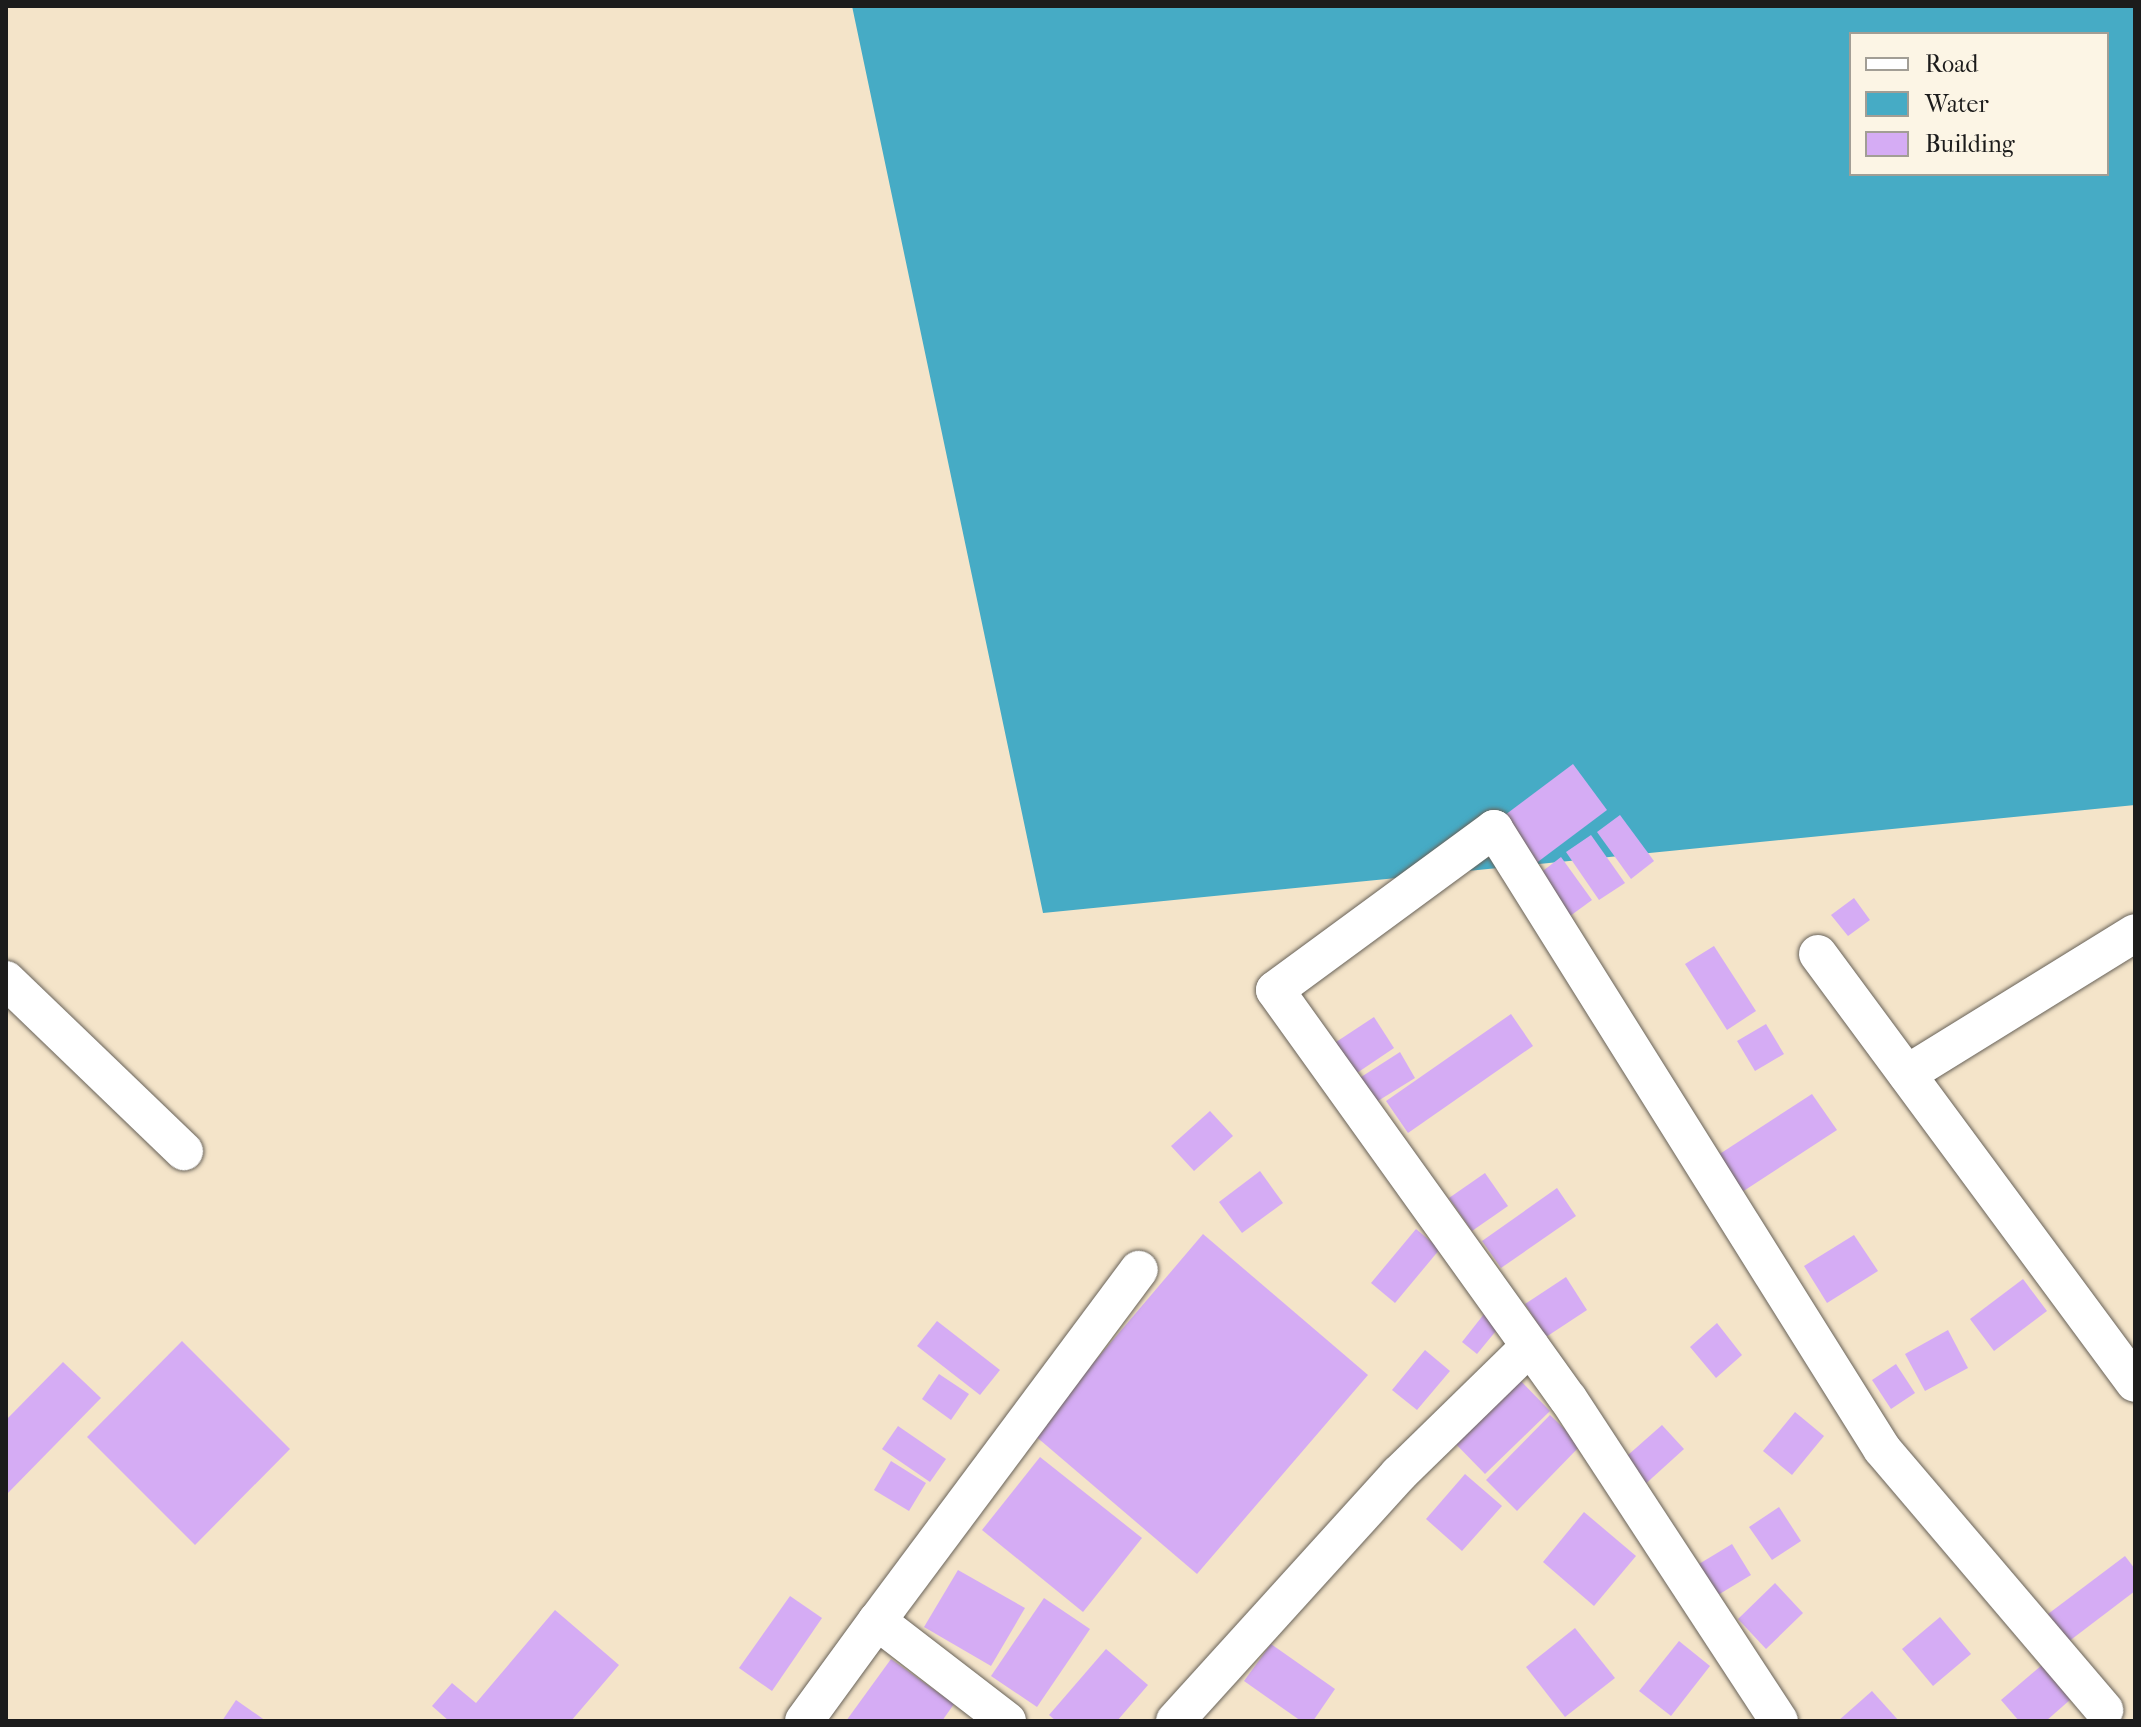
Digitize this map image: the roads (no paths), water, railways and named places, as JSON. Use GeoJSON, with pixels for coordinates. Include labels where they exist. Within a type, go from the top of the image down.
{"type":"FeatureCollection","features":[{"type":"Feature","properties":{"kind":"street"},"geometry":{"type":"LineString","coordinates":[[1779,1721],[1530,1346],[1275,990],[1494,829],[1882,1449],[2103,1717]]}},
{"type":"Feature","properties":{"kind":"street"},"geometry":{"type":"LineString","coordinates":[[1907,1074],[2135,933]]}},
{"type":"Feature","properties":{"kind":"street"},"geometry":{"type":"LineString","coordinates":[[1818,954],[2135,1383]]}},
{"type":"Feature","properties":{"kind":"street"},"geometry":{"type":"LineString","coordinates":[[6,980],[184,1151]]}},
{"type":"Feature","properties":{"kind":"street"},"geometry":{"type":"LineString","coordinates":[[804,1721],[1139,1270]]}},
{"type":"Feature","properties":{"kind":"street"},"geometry":{"type":"LineString","coordinates":[[1175,1721],[1399,1474],[1530,1346]]}},
{"type":"Feature","properties":{"kind":"street"},"geometry":{"type":"LineString","coordinates":[[877,1621],[1007,1721]]}},
{"type":"Feature","properties":{"kind":"water"},"geometry":{"type":"Polygon","coordinates":[[[852,6],[2135,6],[2135,805],[1043,913],[852,6]]]}}]}
